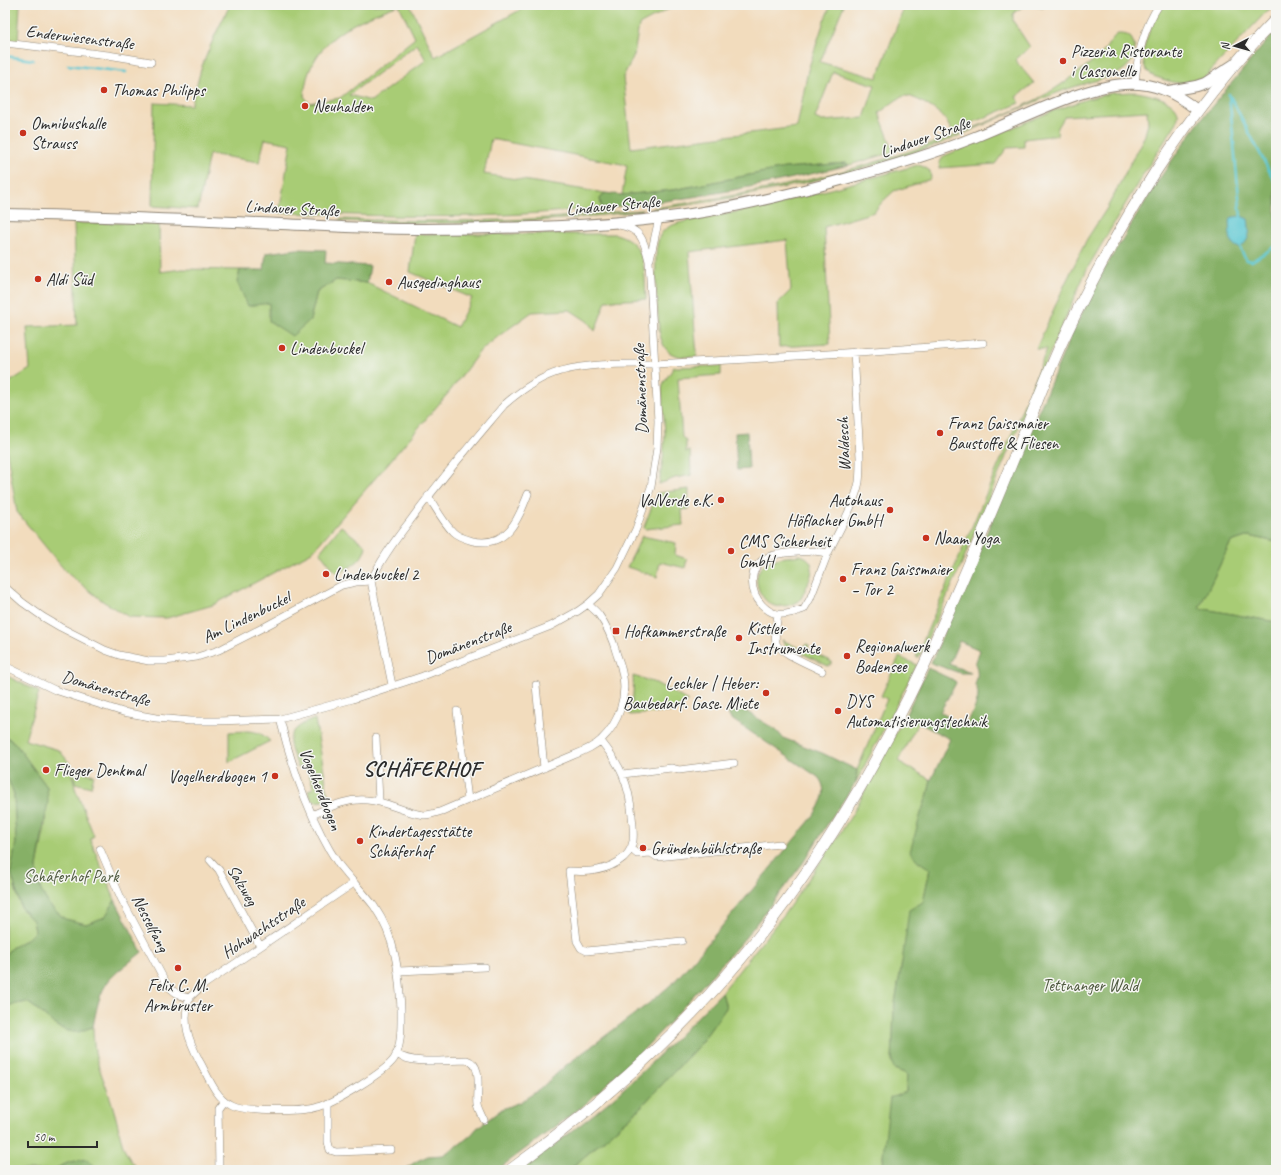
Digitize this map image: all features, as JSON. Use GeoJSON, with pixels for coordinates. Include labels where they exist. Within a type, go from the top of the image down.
{"type":"FeatureCollection","features":[{"type":"Feature","properties":{"kind":"main road"},"geometry":{"type":"LineString","coordinates":[[510,1170],[594,1106],[647,1059],[711,993],[750,948],[804,876],[871,769],[924,666],[977,547],[1062,344],[1087,291],[1151,178],[1197,110],[1234,64],[1276,19]]}},
{"type":"Feature","properties":{"kind":"main road"},"geometry":{"type":"LineString","coordinates":[[1168,91],[1206,83],[1234,64]]}},
{"type":"Feature","properties":{"kind":"main road","name":"Lindauer Straße"},"geometry":{"type":"LineString","coordinates":[[5,214],[159,218],[415,229],[507,228],[606,223],[659,218],[723,208],[778,196],[908,162],[975,137],[1078,94],[1112,85],[1147,85],[1168,91],[1197,110]]}},
{"type":"Feature","properties":{"kind":"street"},"geometry":{"type":"LineString","coordinates":[[1135,84],[1136,67],[1144,34],[1159,5]]}},
{"type":"Feature","properties":{"kind":"street","name":"Enderwiesenstraße"},"geometry":{"type":"LineString","coordinates":[[5,43],[108,55],[151,62]]}},
{"type":"Feature","properties":{"kind":"street","name":"Domänenstraße"},"geometry":{"type":"LineString","coordinates":[[649,261],[659,218]]}},
{"type":"Feature","properties":{"kind":"street","name":"Domänenstraße"},"geometry":{"type":"LineString","coordinates":[[5,666],[55,690],[129,713],[156,718],[190,721],[280,719],[353,699],[423,676],[535,632],[567,617],[588,604],[599,594],[618,568],[636,529],[651,487],[658,429],[649,261],[639,232],[627,226],[606,223]]}},
{"type":"Feature","properties":{"kind":"street"},"geometry":{"type":"LineString","coordinates":[[392,685],[371,580],[389,549],[428,496],[504,405],[519,392],[536,381],[560,371],[587,365],[654,364],[983,343]]}},
{"type":"Feature","properties":{"kind":"street","name":"Waldesch"},"geometry":{"type":"LineString","coordinates":[[778,614],[804,609],[810,599],[828,553],[859,484],[860,457],[854,352]]}},
{"type":"Feature","properties":{"kind":"street"},"geometry":{"type":"LineString","coordinates":[[428,496],[453,533],[468,540],[488,542],[500,538],[512,528],[519,516],[528,494]]}},
{"type":"Feature","properties":{"kind":"street"},"geometry":{"type":"LineString","coordinates":[[822,671],[778,647],[776,642],[778,614],[772,612],[757,599],[751,582],[756,567],[767,557],[777,554],[814,551],[828,553]]}},
{"type":"Feature","properties":{"kind":"street","name":"Am Lindenbuckel"},"geometry":{"type":"LineString","coordinates":[[5,588],[42,617],[60,628],[105,650],[119,655],[143,660],[165,661],[197,657],[218,650],[342,585],[371,580]]}},
{"type":"Feature","properties":{"kind":"street"},"geometry":{"type":"LineString","coordinates":[[312,815],[348,801],[367,800],[424,815],[431,814],[442,811],[586,750],[601,741],[619,714],[623,700],[623,682],[622,673],[610,634],[599,615],[588,604]]}},
{"type":"Feature","properties":{"kind":"street"},"geometry":{"type":"LineString","coordinates":[[536,685],[544,768]]}},
{"type":"Feature","properties":{"kind":"street"},"geometry":{"type":"LineString","coordinates":[[457,711],[468,800]]}},
{"type":"Feature","properties":{"kind":"street","name":"Vogelherdbogen"},"geometry":{"type":"LineString","coordinates":[[189,998],[185,1015],[186,1027],[190,1040],[220,1096],[231,1105],[241,1109],[307,1109],[318,1107],[350,1092],[390,1063],[396,1054],[401,1035],[399,971],[389,934],[374,906],[339,865],[312,815],[290,755],[280,719]]}},
{"type":"Feature","properties":{"kind":"street"},"geometry":{"type":"LineString","coordinates":[[376,738],[379,802]]}},
{"type":"Feature","properties":{"kind":"street"},"geometry":{"type":"LineString","coordinates":[[601,741],[612,755],[623,774],[627,787],[634,832],[631,849],[621,860],[602,869],[590,871],[569,871],[577,940],[581,948],[587,951],[682,941]]}},
{"type":"Feature","properties":{"kind":"street"},"geometry":{"type":"LineString","coordinates":[[623,774],[671,768],[679,770],[734,763]]}},
{"type":"Feature","properties":{"kind":"street"},"geometry":{"type":"LineString","coordinates":[[631,849],[637,854],[650,853],[657,857],[780,844]]}},
{"type":"Feature","properties":{"kind":"street","name":"Nesselfang"},"geometry":{"type":"LineString","coordinates":[[100,849],[121,898],[167,986],[176,993],[189,998]]}},
{"type":"Feature","properties":{"kind":"street","name":"Salzweg"},"geometry":{"type":"LineString","coordinates":[[210,860],[219,870],[260,946]]}},
{"type":"Feature","properties":{"kind":"street","name":"Hohwachtstraße"},"geometry":{"type":"LineString","coordinates":[[189,998],[202,986],[354,883]]}},
{"type":"Feature","properties":{"kind":"street"},"geometry":{"type":"LineString","coordinates":[[399,971],[485,967]]}},
{"type":"Feature","properties":{"kind":"street"},"geometry":{"type":"LineString","coordinates":[[396,1054],[404,1059],[413,1061],[471,1061],[475,1065],[477,1073],[478,1105],[484,1120]]}},
{"type":"Feature","properties":{"kind":"street"},"geometry":{"type":"LineString","coordinates":[[219,1170],[218,1108],[224,1100]]}},
{"type":"Feature","properties":{"kind":"street"},"geometry":{"type":"LineString","coordinates":[[328,1103],[328,1142],[330,1150],[336,1152],[391,1150]]}},
{"type":"Feature","properties":{"kind":"green space"},"geometry":{"type":"Polygon","coordinates":[[[5,5],[20,5],[18,42],[5,40],[5,5]]]}},
{"type":"Feature","properties":{"kind":"green space"},"geometry":{"type":"Polygon","coordinates":[[[230,5],[399,5],[410,5],[435,57],[529,5],[676,5],[639,25],[634,55],[623,77],[631,148],[797,127],[808,70],[824,21],[831,5],[844,5],[820,62],[877,78],[905,5],[1043,5],[1043,8],[1030,6],[1023,7],[1013,14],[1013,21],[1030,47],[1015,60],[1034,83],[1016,97],[1020,103],[952,131],[940,114],[936,111],[914,98],[905,96],[895,101],[879,113],[894,152],[849,165],[846,163],[785,168],[673,190],[622,195],[627,165],[491,139],[484,174],[605,193],[600,199],[602,208],[490,216],[425,217],[279,213],[291,144],[265,139],[259,162],[209,154],[198,209],[152,206],[154,103],[191,105],[202,66],[230,5]],[[399,5],[358,22],[334,37],[324,47],[316,58],[308,75],[304,96],[309,103],[340,98],[415,38],[399,5]],[[417,44],[349,95],[371,101],[426,60],[417,44]],[[833,72],[815,118],[822,121],[864,118],[875,85],[833,72]]]}},
{"type":"Feature","properties":{"kind":"green space"},"geometry":{"type":"Polygon","coordinates":[[[1163,5],[1276,5],[1266,12],[1204,78],[1189,83],[1176,83],[1150,74],[1145,67],[1143,59],[1146,40],[1163,5]]]}},
{"type":"Feature","properties":{"kind":"green space","name":"Tettnanger Wald"},"geometry":{"type":"Polygon","coordinates":[[[1276,30],[1276,542],[1249,536],[1231,542],[1199,608],[1276,622],[1276,1170],[884,1170],[883,1155],[890,1098],[906,1092],[907,1074],[894,1069],[892,1063],[894,1009],[909,910],[923,902],[930,869],[918,861],[910,852],[931,780],[950,739],[905,716],[928,668],[955,681],[956,683],[940,712],[965,727],[977,701],[978,695],[975,685],[977,672],[975,664],[980,650],[959,641],[949,664],[971,673],[960,673],[931,663],[1066,347],[1105,268],[1156,184],[1203,117],[1276,30]]]}},
{"type":"Feature","properties":{"kind":"green space"},"geometry":{"type":"Polygon","coordinates":[[[1118,34],[1130,37],[1133,42],[1134,54],[1130,64],[1127,67],[1111,77],[1079,85],[1057,93],[947,141],[858,170],[790,186],[721,200],[651,210],[654,208],[753,192],[834,174],[900,154],[965,131],[1028,104],[1057,87],[1075,75],[1101,54],[1113,38],[1118,34]]]}},
{"type":"Feature","properties":{"kind":"green space"},"geometry":{"type":"Polygon","coordinates":[[[1136,92],[1160,98],[1172,104],[1178,113],[1177,122],[1142,176],[1087,269],[1031,396],[957,575],[919,657],[916,657],[1047,349],[1036,349],[1087,239],[1107,208],[1145,135],[1148,123],[1147,111],[1065,116],[1057,129],[1058,135],[1024,139],[1024,147],[1007,148],[995,164],[939,168],[940,162],[944,156],[1053,111],[1087,99],[1112,93],[1136,92]]]}},
{"type":"Feature","properties":{"kind":"green space"},"geometry":{"type":"Polygon","coordinates":[[[846,163],[849,165],[695,197],[602,208],[600,199],[605,193],[622,195],[673,190],[785,168],[846,163]]]}},
{"type":"Feature","properties":{"kind":"green space"},"geometry":{"type":"Polygon","coordinates":[[[918,165],[930,171],[931,179],[894,191],[874,212],[824,227],[830,344],[779,347],[778,303],[791,290],[787,240],[689,252],[697,357],[676,355],[667,350],[661,339],[659,330],[656,252],[661,234],[670,226],[789,200],[918,165]]]}},
{"type":"Feature","properties":{"kind":"green space"},"geometry":{"type":"Polygon","coordinates":[[[643,210],[561,219],[470,223],[339,221],[340,219],[444,221],[497,220],[561,217],[643,210]]]}},
{"type":"Feature","properties":{"kind":"green space"},"geometry":{"type":"Polygon","coordinates":[[[74,223],[159,223],[160,272],[182,269],[240,270],[238,282],[269,303],[310,320],[317,292],[336,280],[367,283],[457,327],[472,298],[410,272],[415,234],[616,234],[626,238],[634,244],[639,251],[644,269],[646,299],[606,301],[595,331],[587,321],[570,310],[532,312],[480,351],[450,391],[312,552],[213,605],[167,618],[129,617],[104,602],[67,573],[17,512],[5,441],[5,385],[30,369],[27,327],[77,325],[74,223]]]}},
{"type":"Feature","properties":{"kind":"green space"},"geometry":{"type":"Polygon","coordinates":[[[297,249],[326,250],[325,263],[370,266],[367,283],[336,280],[317,292],[310,320],[292,336],[269,321],[269,303],[248,306],[237,282],[240,270],[264,270],[266,253],[297,249]]]}},
{"type":"Feature","properties":{"kind":"green space"},"geometry":{"type":"Polygon","coordinates":[[[721,366],[721,375],[678,378],[682,437],[686,441],[686,452],[690,451],[691,475],[675,478],[659,484],[665,434],[662,389],[664,382],[674,367],[721,366]]]}},
{"type":"Feature","properties":{"kind":"green space"},"geometry":{"type":"Polygon","coordinates":[[[747,432],[749,469],[737,470],[735,433],[747,432]]]}},
{"type":"Feature","properties":{"kind":"green space"},"geometry":{"type":"Polygon","coordinates":[[[689,489],[688,509],[682,510],[683,525],[645,529],[644,527],[657,493],[689,489]]]}},
{"type":"Feature","properties":{"kind":"green space"},"geometry":{"type":"Polygon","coordinates":[[[341,526],[366,546],[359,560],[337,574],[320,552],[341,526]]]}},
{"type":"Feature","properties":{"kind":"green space"},"geometry":{"type":"Polygon","coordinates":[[[642,536],[676,543],[675,555],[687,559],[685,568],[660,562],[657,577],[627,567],[642,536]]]}},
{"type":"Feature","properties":{"kind":"green space"},"geometry":{"type":"Polygon","coordinates":[[[1249,536],[1276,542],[1276,622],[1199,608],[1231,542],[1249,536]]]}},
{"type":"Feature","properties":{"kind":"green space"},"geometry":{"type":"Polygon","coordinates":[[[800,555],[809,560],[812,568],[810,578],[801,598],[799,601],[791,605],[775,606],[769,603],[764,599],[758,587],[757,581],[760,569],[765,564],[773,560],[800,555]]]}},
{"type":"Feature","properties":{"kind":"green space"},"geometry":{"type":"Polygon","coordinates":[[[782,640],[801,649],[804,648],[806,644],[809,645],[807,650],[832,662],[832,664],[828,666],[785,645],[782,640]]]}},
{"type":"Feature","properties":{"kind":"green space"},"geometry":{"type":"Polygon","coordinates":[[[899,657],[917,665],[856,782],[857,770],[887,699],[881,696],[899,657]]]}},
{"type":"Feature","properties":{"kind":"green space","name":"Schäferhof Park"},"geometry":{"type":"Polygon","coordinates":[[[5,675],[39,692],[25,740],[59,750],[71,765],[75,788],[94,836],[90,839],[115,900],[106,917],[86,924],[65,919],[50,906],[41,891],[37,876],[37,867],[45,826],[47,787],[15,743],[5,736],[5,675]]]}},
{"type":"Feature","properties":{"kind":"green space"},"geometry":{"type":"Polygon","coordinates":[[[633,676],[656,683],[688,701],[670,712],[629,715],[633,696],[633,676]]]}},
{"type":"Feature","properties":{"kind":"green space"},"geometry":{"type":"Polygon","coordinates":[[[734,706],[744,710],[776,730],[783,738],[822,753],[857,770],[856,782],[803,863],[745,938],[667,1025],[641,1052],[583,1106],[497,1170],[403,1170],[428,1156],[443,1155],[460,1144],[477,1128],[502,1109],[520,1102],[539,1090],[565,1066],[652,1001],[674,982],[703,949],[812,818],[821,803],[823,793],[822,782],[818,777],[730,718],[728,713],[734,706]]]}},
{"type":"Feature","properties":{"kind":"green space"},"geometry":{"type":"Polygon","coordinates":[[[905,716],[918,723],[898,761],[931,780],[921,813],[918,861],[930,868],[923,903],[902,962],[894,1009],[892,1063],[894,1069],[907,1074],[906,1092],[883,1155],[884,1170],[569,1170],[638,1110],[699,1045],[726,1008],[722,992],[785,913],[837,838],[853,813],[905,716]]]}},
{"type":"Feature","properties":{"kind":"green space"},"geometry":{"type":"Polygon","coordinates":[[[315,719],[329,800],[316,802],[311,799],[308,790],[314,788],[306,766],[298,768],[290,744],[290,739],[298,727],[315,719]]]}},
{"type":"Feature","properties":{"kind":"green space"},"geometry":{"type":"Polygon","coordinates":[[[247,731],[260,733],[270,741],[229,762],[229,732],[247,731]]]}},
{"type":"Feature","properties":{"kind":"green space"},"geometry":{"type":"Polygon","coordinates":[[[5,736],[15,743],[47,787],[48,801],[37,867],[37,876],[41,891],[50,906],[65,919],[86,924],[105,917],[115,900],[142,952],[117,972],[106,984],[97,1008],[93,1027],[80,1032],[70,1031],[57,1026],[27,1002],[5,1006],[5,956],[11,948],[27,939],[35,931],[33,921],[21,908],[11,872],[16,842],[14,794],[5,772],[5,736]]]}},
{"type":"Feature","properties":{"kind":"green space"},"geometry":{"type":"Polygon","coordinates":[[[74,770],[94,775],[91,787],[75,783],[74,770]]]}},
{"type":"Feature","properties":{"kind":"green space"},"geometry":{"type":"Polygon","coordinates":[[[5,772],[14,794],[16,842],[11,872],[21,908],[33,921],[35,931],[27,939],[11,948],[5,956],[5,772]]]}},
{"type":"Feature","properties":{"kind":"green space"},"geometry":{"type":"Polygon","coordinates":[[[722,992],[726,1008],[699,1045],[638,1110],[569,1170],[521,1170],[583,1123],[619,1093],[722,992]]]}},
{"type":"Feature","properties":{"kind":"green space"},"geometry":{"type":"Polygon","coordinates":[[[27,1002],[57,1026],[63,1029],[78,1032],[93,1027],[95,1052],[112,1104],[122,1142],[128,1156],[139,1170],[109,1170],[106,1166],[98,1169],[94,1166],[70,1162],[52,1170],[5,1170],[5,1006],[27,1002]]]}},
{"type":"Feature","properties":{"kind":"green space"},"geometry":{"type":"Polygon","coordinates":[[[87,1159],[98,1169],[106,1166],[109,1170],[52,1170],[70,1162],[87,1159]]]}},
{"type":"Feature","properties":{"kind":"water"},"geometry":{"type":"Polygon","coordinates":[[[1241,216],[1248,219],[1249,235],[1240,248],[1233,244],[1230,234],[1229,221],[1233,217],[1241,216]]]}},
{"type":"Feature","properties":{"kind":"waterway"},"geometry":{"type":"LineString","coordinates":[[5,56],[33,60]]}},
{"type":"Feature","properties":{"kind":"waterway"},"geometry":{"type":"LineString","coordinates":[[68,65],[126,72]]}},
{"type":"Feature","properties":{"kind":"waterway"},"geometry":{"type":"LineString","coordinates":[[1229,94],[1241,218]]}},
{"type":"Feature","properties":{"kind":"waterway"},"geometry":{"type":"LineString","coordinates":[[1230,96],[1276,184]]}},
{"type":"Feature","properties":{"kind":"waterway"},"geometry":{"type":"LineString","coordinates":[[1240,245],[1243,255],[1247,260],[1252,261],[1276,246]]}},
{"type":"Feature","properties":{"kind":"place","name":"Pizzeria Ristorante i Cassonello"},"geometry":{"type":"Point","coordinates":[1063,61]}},
{"type":"Feature","properties":{"kind":"place","name":"Thomas Philipps"},"geometry":{"type":"Point","coordinates":[104,90]}},
{"type":"Feature","properties":{"kind":"place","name":"Neuhalden"},"geometry":{"type":"Point","coordinates":[305,106]}},
{"type":"Feature","properties":{"kind":"place","name":"Omnibushalle Strauss"},"geometry":{"type":"Point","coordinates":[23,133]}},
{"type":"Feature","properties":{"kind":"place","name":"Aldi Süd"},"geometry":{"type":"Point","coordinates":[38,279]}},
{"type":"Feature","properties":{"kind":"place","name":"Ausgedinghaus"},"geometry":{"type":"Point","coordinates":[389,282]}},
{"type":"Feature","properties":{"kind":"place","name":"Lindenbuckel"},"geometry":{"type":"Point","coordinates":[282,348]}},
{"type":"Feature","properties":{"kind":"place","name":"Franz Gaissmaier Baustoffe & Fliesen"},"geometry":{"type":"Point","coordinates":[940,433]}},
{"type":"Feature","properties":{"kind":"place","name":"ValVerde e.K."},"geometry":{"type":"Point","coordinates":[721,500]}},
{"type":"Feature","properties":{"kind":"place","name":"Autohaus Höflacher GmbH"},"geometry":{"type":"Point","coordinates":[890,510]}},
{"type":"Feature","properties":{"kind":"place","name":"Naam Yoga"},"geometry":{"type":"Point","coordinates":[926,538]}},
{"type":"Feature","properties":{"kind":"place","name":"CMS Sicherheit GmbH"},"geometry":{"type":"Point","coordinates":[731,551]}},
{"type":"Feature","properties":{"kind":"place","name":"Lindenbuckel 2"},"geometry":{"type":"Point","coordinates":[326,574]}},
{"type":"Feature","properties":{"kind":"place","name":"Franz Gaissmaier – Tor 2"},"geometry":{"type":"Point","coordinates":[843,579]}},
{"type":"Feature","properties":{"kind":"place","name":"Hofkammerstraße"},"geometry":{"type":"Point","coordinates":[616,631]}},
{"type":"Feature","properties":{"kind":"place","name":"Kistler Instrumente"},"geometry":{"type":"Point","coordinates":[739,638]}},
{"type":"Feature","properties":{"kind":"place","name":"Regionalwerk Bodensee"},"geometry":{"type":"Point","coordinates":[847,656]}},
{"type":"Feature","properties":{"kind":"place","name":"Lechler | Heber: Baubedarf. Gase. Miete"},"geometry":{"type":"Point","coordinates":[766,693]}},
{"type":"Feature","properties":{"kind":"place","name":"DYS Automatisierungstechnik"},"geometry":{"type":"Point","coordinates":[838,711]}},
{"type":"Feature","properties":{"kind":"place","name":"Flieger Denkmal"},"geometry":{"type":"Point","coordinates":[46,770]}},
{"type":"Feature","properties":{"kind":"place","name":"Vogelherdbogen 1"},"geometry":{"type":"Point","coordinates":[275,776]}},
{"type":"Feature","properties":{"kind":"place","name":"Kindertagesstätte Schäferhof"},"geometry":{"type":"Point","coordinates":[360,841]}},
{"type":"Feature","properties":{"kind":"place","name":"Gründenbühlstraße"},"geometry":{"type":"Point","coordinates":[643,848]}},
{"type":"Feature","properties":{"kind":"place","name":"Felix C. M. Armbruster"},"geometry":{"type":"Point","coordinates":[178,968]}},
{"type":"Feature","properties":{"kind":"district","name":"SCHÄFERHOF"},"geometry":{"type":"Point","coordinates":[422,769]}}]}
